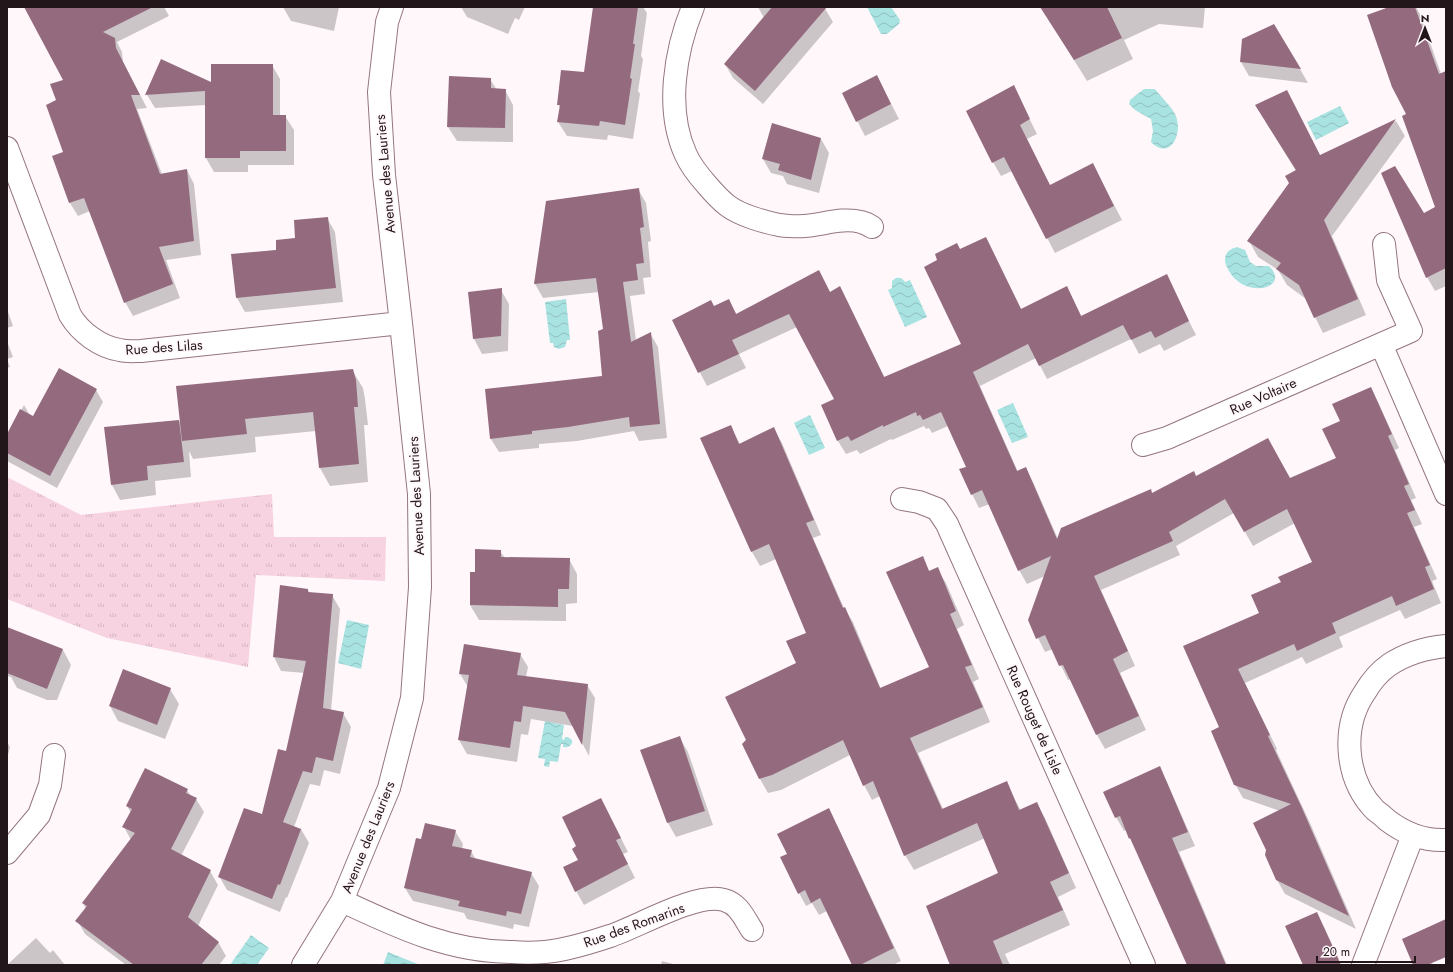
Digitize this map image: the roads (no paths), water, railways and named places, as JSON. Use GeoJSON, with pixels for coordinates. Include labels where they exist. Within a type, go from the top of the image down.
{"type":"FeatureCollection","features":[{"type":"Feature","properties":{"kind":"street","name":"Avenue des Lauriers"},"geometry":{"type":"LineString","coordinates":[[303,965],[342,901],[389,788],[412,698],[420,586],[419,494],[384,175],[379,92],[387,22],[392,7]]}},
{"type":"Feature","properties":{"kind":"street"},"geometry":{"type":"LineString","coordinates":[[693,7],[680,46],[676,68],[675,115],[679,136],[686,156],[699,176],[729,207],[753,218],[778,224],[802,227],[842,221],[861,222],[872,227]]}},
{"type":"Feature","properties":{"kind":"street","name":"Rue des Lilas"},"geometry":{"type":"LineString","coordinates":[[7,148],[70,315],[76,324],[101,344],[119,350],[142,351],[401,323]]}},
{"type":"Feature","properties":{"kind":"street","name":"Rue Voltaire"},"geometry":{"type":"LineString","coordinates":[[1143,445],[1167,438],[1411,331],[1388,280],[1384,244]]}},
{"type":"Feature","properties":{"kind":"street"},"geometry":{"type":"LineString","coordinates":[[1381,344],[1444,485]]}},
{"type":"Feature","properties":{"kind":"street","name":"Rue Rouget de Lisle"},"geometry":{"type":"LineString","coordinates":[[902,499],[919,502],[937,509],[947,524],[1144,965]]}},
{"type":"Feature","properties":{"kind":"street"},"geometry":{"type":"LineString","coordinates":[[1446,646],[1426,648],[1408,654],[1388,665],[1372,681],[1359,701],[1351,724],[1349,746],[1352,770],[1362,792],[1375,810],[1394,826],[1413,835],[1436,840],[1446,840]]}},
{"type":"Feature","properties":{"kind":"street"},"geometry":{"type":"LineString","coordinates":[[7,853],[39,815],[50,784],[54,755]]}},
{"type":"Feature","properties":{"kind":"street"},"geometry":{"type":"LineString","coordinates":[[1363,965],[1413,835]]}},
{"type":"Feature","properties":{"kind":"street","name":"Rue des Romarins"},"geometry":{"type":"LineString","coordinates":[[342,901],[397,926],[439,942],[475,949],[510,952],[545,952],[579,945],[611,936],[685,905],[704,900],[723,900],[737,906],[752,930]]}},
{"type":"Feature","properties":{"kind":"water"},"geometry":{"type":"Polygon","coordinates":[[[867,7],[891,7],[900,20],[899,24],[887,34],[881,34],[867,7]]]}},
{"type":"Feature","properties":{"kind":"water"},"geometry":{"type":"Polygon","coordinates":[[[1144,89],[1155,89],[1175,114],[1178,129],[1177,136],[1170,147],[1164,149],[1151,142],[1153,131],[1151,119],[1135,110],[1129,104],[1130,100],[1144,89]]]}},
{"type":"Feature","properties":{"kind":"water"},"geometry":{"type":"Polygon","coordinates":[[[1340,106],[1349,123],[1316,140],[1307,122],[1340,106]]]}},
{"type":"Feature","properties":{"kind":"water"},"geometry":{"type":"Polygon","coordinates":[[[1237,247],[1245,250],[1250,262],[1256,266],[1269,266],[1275,274],[1275,280],[1271,285],[1264,288],[1255,288],[1245,286],[1236,280],[1229,271],[1225,260],[1228,251],[1237,247]]]}},
{"type":"Feature","properties":{"kind":"water"},"geometry":{"type":"Polygon","coordinates":[[[896,278],[901,278],[905,282],[910,280],[927,317],[905,327],[888,290],[892,288],[892,281],[896,278]]]}},
{"type":"Feature","properties":{"kind":"water"},"geometry":{"type":"Polygon","coordinates":[[[566,299],[570,340],[567,340],[565,347],[559,349],[554,347],[553,343],[550,343],[545,302],[566,299]]]}},
{"type":"Feature","properties":{"kind":"water"},"geometry":{"type":"Polygon","coordinates":[[[1013,403],[1028,437],[1012,443],[997,410],[1013,403]]]}},
{"type":"Feature","properties":{"kind":"water"},"geometry":{"type":"Polygon","coordinates":[[[810,415],[825,448],[809,455],[794,423],[810,415]]]}},
{"type":"Feature","properties":{"kind":"water"},"geometry":{"type":"Polygon","coordinates":[[[347,620],[369,625],[361,669],[338,663],[347,620]]]}},
{"type":"Feature","properties":{"kind":"water"},"geometry":{"type":"Polygon","coordinates":[[[545,721],[564,725],[562,739],[564,740],[565,737],[568,737],[572,740],[572,743],[568,747],[563,747],[563,744],[561,744],[558,762],[550,761],[549,767],[544,766],[545,759],[538,758],[545,721]]]}},
{"type":"Feature","properties":{"kind":"water"},"geometry":{"type":"Polygon","coordinates":[[[251,935],[269,948],[257,965],[230,965],[251,935]]]}},
{"type":"Feature","properties":{"kind":"water"},"geometry":{"type":"Polygon","coordinates":[[[388,952],[420,965],[383,965],[388,952]]]}}]}
